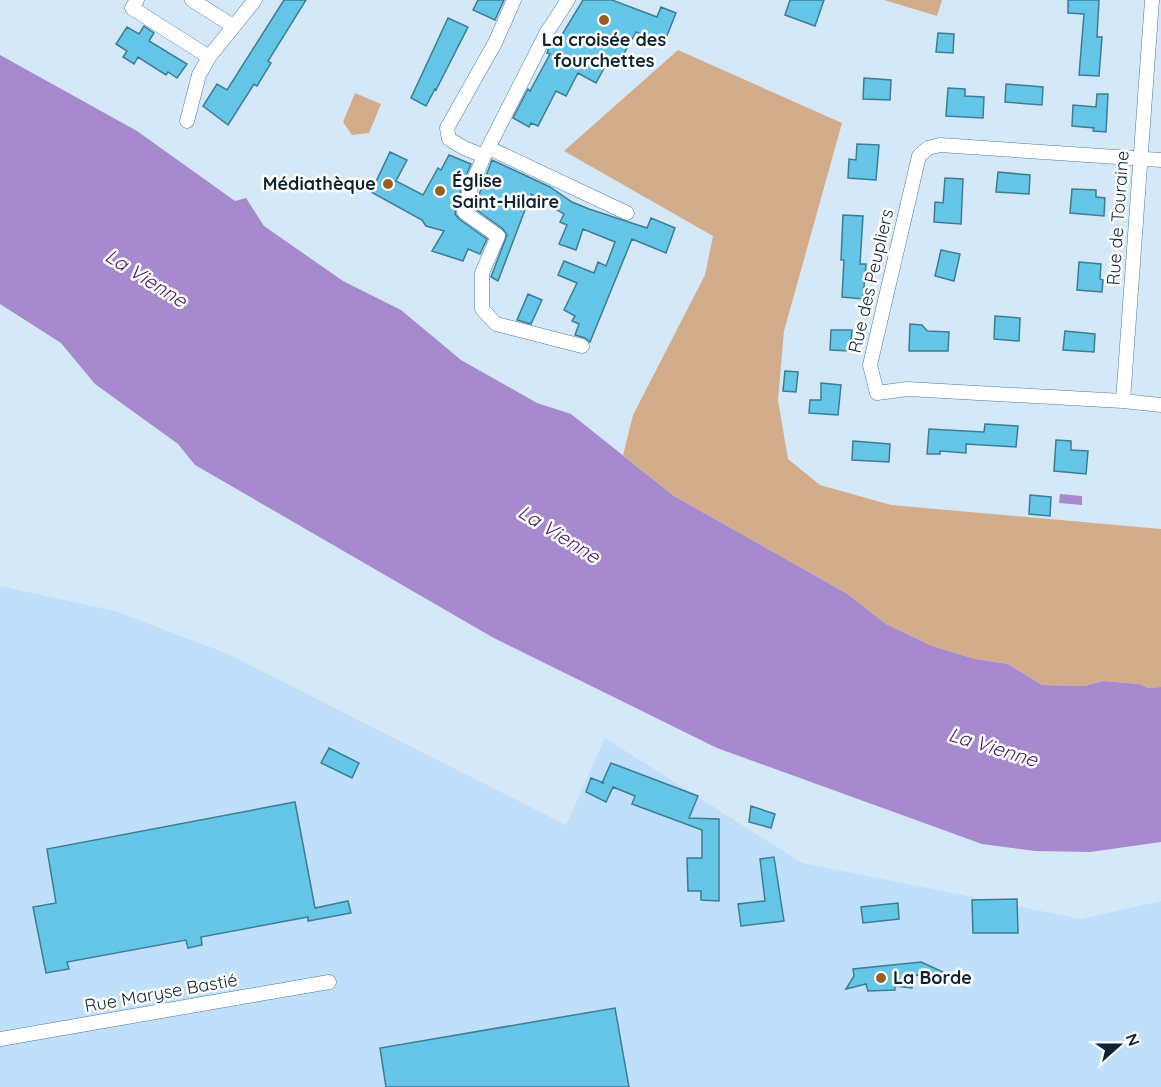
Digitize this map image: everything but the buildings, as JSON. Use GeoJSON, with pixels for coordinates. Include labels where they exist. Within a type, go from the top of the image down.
{"type":"FeatureCollection","features":[{"type":"Feature","properties":{"kind":"street"},"geometry":{"type":"LineString","coordinates":[[137,0],[132,8],[209,57]]}},
{"type":"Feature","properties":{"kind":"street"},"geometry":{"type":"LineString","coordinates":[[192,0],[233,26]]}},
{"type":"Feature","properties":{"kind":"street"},"geometry":{"type":"LineString","coordinates":[[186,121],[199,75],[209,57],[255,0]]}},
{"type":"Feature","properties":{"kind":"street"},"geometry":{"type":"LineString","coordinates":[[514,0],[495,43],[447,128],[449,139],[464,148],[487,152],[627,213]]}},
{"type":"Feature","properties":{"kind":"street"},"geometry":{"type":"LineString","coordinates":[[568,0],[547,32],[487,152],[471,188],[464,212],[498,236],[482,273],[482,309],[496,324],[582,346]]}},
{"type":"Feature","properties":{"kind":"street","name":"Rue de Touraine"},"geometry":{"type":"LineString","coordinates":[[1123,401],[1152,0]]}},
{"type":"Feature","properties":{"kind":"street","name":"Rue des Peupliers"},"geometry":{"type":"LineString","coordinates":[[1123,401],[907,389],[877,393],[870,365],[919,156],[928,148],[940,145],[1140,158]]}},
{"type":"Feature","properties":{"kind":"street"},"geometry":{"type":"LineString","coordinates":[[1140,158],[1161,160]]}},
{"type":"Feature","properties":{"kind":"street"},"geometry":{"type":"LineString","coordinates":[[1123,401],[1161,405]]}},
{"type":"Feature","properties":{"kind":"street","name":"Rue Maryse Bastié"},"geometry":{"type":"LineString","coordinates":[[0,1039],[329,982]]}},
{"type":"Feature","properties":{"kind":"shaded area"},"geometry":{"type":"Polygon","coordinates":[[[884,0],[942,0],[937,16],[884,0]]]}},
{"type":"Feature","properties":{"kind":"shaded area"},"geometry":{"type":"Polygon","coordinates":[[[678,50],[842,123],[784,331],[778,400],[788,459],[820,485],[891,505],[1161,529],[1161,687],[1148,688],[1140,684],[1103,681],[1085,686],[1042,685],[1008,664],[975,659],[932,646],[886,624],[846,593],[674,496],[623,455],[633,415],[705,275],[713,236],[564,151],[678,50]]]}},
{"type":"Feature","properties":{"kind":"shaded area"},"geometry":{"type":"Polygon","coordinates":[[[355,93],[381,104],[369,133],[352,135],[343,122],[355,93]]]}},
{"type":"Feature","properties":{"kind":"shaded area"},"geometry":{"type":"Polygon","coordinates":[[[0,586],[115,611],[228,654],[566,825],[605,738],[802,863],[1081,919],[1161,901],[1161,1087],[0,1087],[0,586]]]}},
{"type":"Feature","properties":{"kind":"water","name":"La Vienne"},"geometry":{"type":"Polygon","coordinates":[[[0,55],[137,131],[235,201],[246,198],[264,226],[343,281],[401,310],[461,360],[537,403],[571,414],[674,496],[846,593],[886,624],[932,646],[975,659],[1008,664],[1042,685],[1085,686],[1103,681],[1140,684],[1148,688],[1161,687],[1161,842],[1090,852],[1035,851],[982,844],[717,748],[492,637],[195,465],[178,444],[95,384],[61,343],[0,304],[0,55]]]}},
{"type":"Feature","properties":{"kind":"water"},"geometry":{"type":"Polygon","coordinates":[[[1060,494],[1082,496],[1082,505],[1059,503],[1060,494]]]}},
{"type":"Feature","properties":{"kind":"place","name":"La croisée des fourchettes"},"geometry":{"type":"Point","coordinates":[604,20]}},
{"type":"Feature","properties":{"kind":"place","name":"Médiathèque"},"geometry":{"type":"Point","coordinates":[388,184]}},
{"type":"Feature","properties":{"kind":"place","name":"Église Saint-Hilaire"},"geometry":{"type":"Point","coordinates":[440,191]}},
{"type":"Feature","properties":{"kind":"place","name":"La Borde"},"geometry":{"type":"Point","coordinates":[881,978]}}]}
